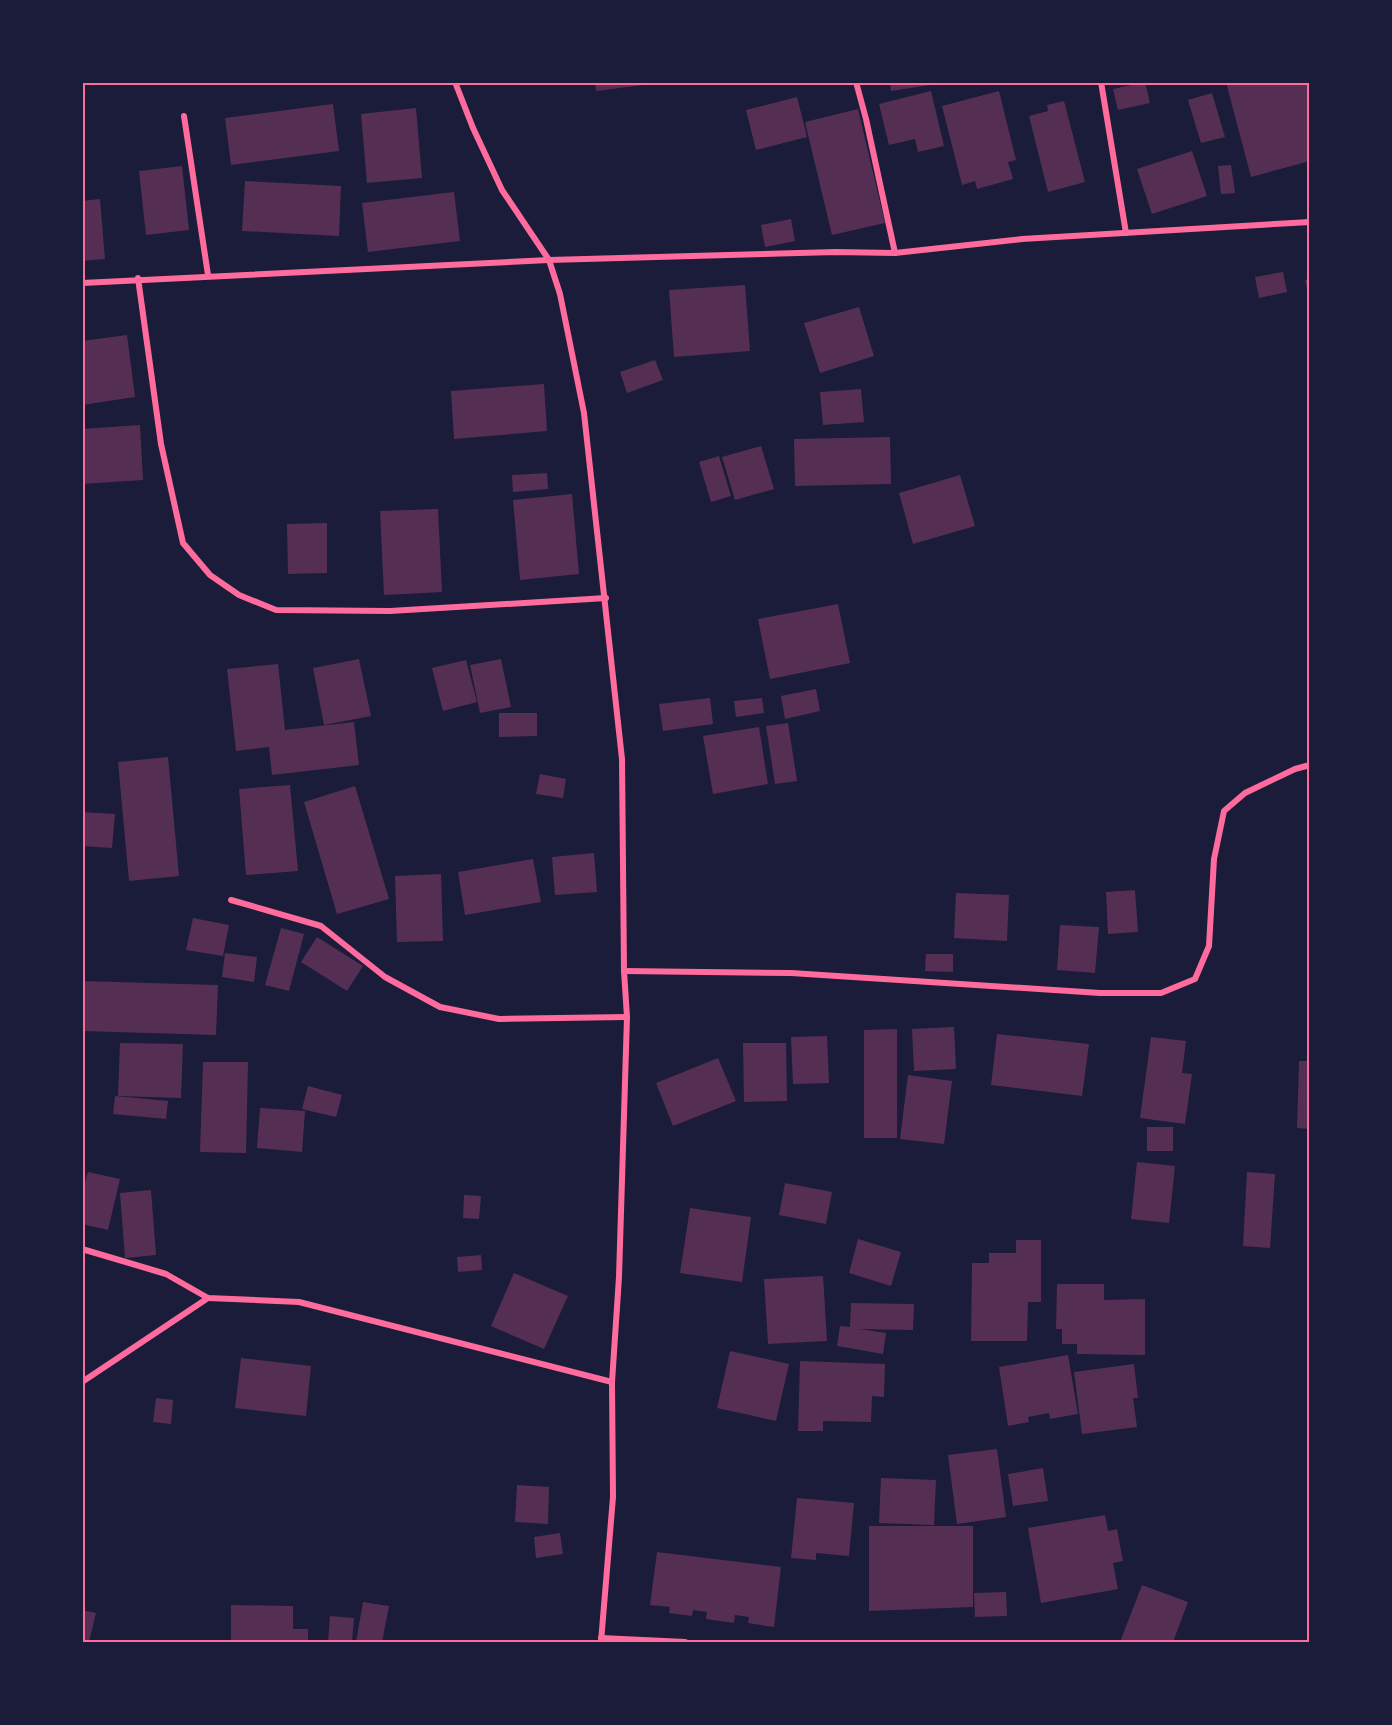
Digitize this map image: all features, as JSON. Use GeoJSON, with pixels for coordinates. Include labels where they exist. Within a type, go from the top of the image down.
{"type":"FeatureCollection","features":[{"type":"Feature","properties":{"kind":"street"},"geometry":{"type":"LineString","coordinates":[[455,82],[473,128],[502,190],[549,260],[562,304],[584,413],[622,759],[624,971],[627,1017],[619,1277],[612,1382],[613,1497],[601,1640],[685,1642]]}},
{"type":"Feature","properties":{"kind":"street"},"geometry":{"type":"LineString","coordinates":[[856,82],[894,253]]}},
{"type":"Feature","properties":{"kind":"street"},"geometry":{"type":"LineString","coordinates":[[1101,82],[1126,233]]}},
{"type":"Feature","properties":{"kind":"street"},"geometry":{"type":"LineString","coordinates":[[184,116],[208,275]]}},
{"type":"Feature","properties":{"kind":"street"},"geometry":{"type":"LineString","coordinates":[[82,283],[138,278],[549,260],[836,252],[894,253],[1022,239],[1310,222]]}},
{"type":"Feature","properties":{"kind":"street"},"geometry":{"type":"LineString","coordinates":[[138,278],[161,444],[183,543],[210,575],[239,595],[276,610],[390,611],[606,598]]}},
{"type":"Feature","properties":{"kind":"street"},"geometry":{"type":"LineString","coordinates":[[624,971],[791,974],[1100,993],[1161,993],[1195,979],[1209,946],[1214,860],[1224,811],[1245,793],[1295,769],[1310,765]]}},
{"type":"Feature","properties":{"kind":"street"},"geometry":{"type":"LineString","coordinates":[[231,900],[321,926],[385,976],[440,1006],[499,1019],[627,1017]]}},
{"type":"Feature","properties":{"kind":"street"},"geometry":{"type":"LineString","coordinates":[[82,1249],[166,1274],[208,1298],[299,1302],[612,1382]]}},
{"type":"Feature","properties":{"kind":"street"},"geometry":{"type":"LineString","coordinates":[[82,1382],[208,1298]]}},
{"type":"Feature","properties":{"kind":"building"},"geometry":{"type":"Polygon","coordinates":[[[293,82],[315,82],[315,84],[293,85],[293,82]]]}},
{"type":"Feature","properties":{"kind":"building"},"geometry":{"type":"Polygon","coordinates":[[[595,82],[651,82],[651,84],[596,91],[595,82]]]}},
{"type":"Feature","properties":{"kind":"building"},"geometry":{"type":"Polygon","coordinates":[[[890,82],[937,82],[937,84],[891,91],[890,82]]]}},
{"type":"Feature","properties":{"kind":"building"},"geometry":{"type":"Polygon","coordinates":[[[1145,82],[1150,103],[1118,110],[1113,89],[1145,82]]]}},
{"type":"Feature","properties":{"kind":"building"},"geometry":{"type":"Polygon","coordinates":[[[1226,82],[1310,82],[1310,161],[1251,177],[1226,82]]]}},
{"type":"Feature","properties":{"kind":"building"},"geometry":{"type":"Polygon","coordinates":[[[931,91],[944,146],[918,152],[915,139],[889,145],[879,104],[931,91]]]}},
{"type":"Feature","properties":{"kind":"building"},"geometry":{"type":"Polygon","coordinates":[[[999,91],[1016,160],[1008,162],[1013,179],[977,189],[975,181],[962,185],[942,106],[999,91]]]}},
{"type":"Feature","properties":{"kind":"building"},"geometry":{"type":"Polygon","coordinates":[[[1212,93],[1225,137],[1201,143],[1188,100],[1212,93]]]}},
{"type":"Feature","properties":{"kind":"building"},"geometry":{"type":"Polygon","coordinates":[[[797,97],[807,137],[756,150],[746,110],[797,97]]]}},
{"type":"Feature","properties":{"kind":"building"},"geometry":{"type":"Polygon","coordinates":[[[1064,101],[1085,182],[1048,192],[1029,116],[1048,111],[1047,105],[1064,101]]]}},
{"type":"Feature","properties":{"kind":"building"},"geometry":{"type":"Polygon","coordinates":[[[333,104],[339,151],[231,165],[225,118],[333,104]]]}},
{"type":"Feature","properties":{"kind":"building"},"geometry":{"type":"Polygon","coordinates":[[[416,108],[422,178],[367,183],[361,114],[416,108]]]}},
{"type":"Feature","properties":{"kind":"building"},"geometry":{"type":"Polygon","coordinates":[[[858,109],[885,223],[832,235],[805,122],[858,109]]]}},
{"type":"Feature","properties":{"kind":"building"},"geometry":{"type":"Polygon","coordinates":[[[1192,151],[1207,196],[1152,214],[1137,169],[1192,151]]]}},
{"type":"Feature","properties":{"kind":"building"},"geometry":{"type":"Polygon","coordinates":[[[1231,165],[1235,193],[1221,194],[1218,166],[1231,165]]]}},
{"type":"Feature","properties":{"kind":"building"},"geometry":{"type":"Polygon","coordinates":[[[182,166],[189,230],[146,235],[139,171],[182,166]]]}},
{"type":"Feature","properties":{"kind":"building"},"geometry":{"type":"Polygon","coordinates":[[[245,181],[341,186],[339,236],[242,231],[245,181]]]}},
{"type":"Feature","properties":{"kind":"building"},"geometry":{"type":"Polygon","coordinates":[[[454,192],[460,241],[368,252],[362,203],[454,192]]]}},
{"type":"Feature","properties":{"kind":"building"},"geometry":{"type":"Polygon","coordinates":[[[100,199],[105,259],[82,261],[82,201],[100,199]]]}},
{"type":"Feature","properties":{"kind":"building"},"geometry":{"type":"Polygon","coordinates":[[[791,219],[795,241],[765,247],[761,225],[791,219]]]}},
{"type":"Feature","properties":{"kind":"building"},"geometry":{"type":"Polygon","coordinates":[[[1283,272],[1287,292],[1259,298],[1255,277],[1283,272]]]}},
{"type":"Feature","properties":{"kind":"building"},"geometry":{"type":"Polygon","coordinates":[[[1310,279],[1310,296],[1309,296],[1305,280],[1310,279]]]}},
{"type":"Feature","properties":{"kind":"building"},"geometry":{"type":"Polygon","coordinates":[[[745,285],[750,351],[674,357],[669,290],[745,285]]]}},
{"type":"Feature","properties":{"kind":"building"},"geometry":{"type":"Polygon","coordinates":[[[859,307],[874,356],[820,373],[804,323],[859,307]]]}},
{"type":"Feature","properties":{"kind":"building"},"geometry":{"type":"Polygon","coordinates":[[[127,335],[135,397],[82,405],[82,341],[127,335]]]}},
{"type":"Feature","properties":{"kind":"building"},"geometry":{"type":"Polygon","coordinates":[[[655,360],[663,380],[627,393],[620,372],[655,360]]]}},
{"type":"Feature","properties":{"kind":"building"},"geometry":{"type":"Polygon","coordinates":[[[544,384],[547,431],[454,439],[451,391],[544,384]]]}},
{"type":"Feature","properties":{"kind":"building"},"geometry":{"type":"Polygon","coordinates":[[[861,389],[864,422],[823,425],[820,392],[861,389]]]}},
{"type":"Feature","properties":{"kind":"building"},"geometry":{"type":"Polygon","coordinates":[[[140,425],[143,480],[82,484],[82,429],[140,425]]]}},
{"type":"Feature","properties":{"kind":"building"},"geometry":{"type":"Polygon","coordinates":[[[890,437],[891,484],[795,486],[794,439],[890,437]]]}},
{"type":"Feature","properties":{"kind":"building"},"geometry":{"type":"Polygon","coordinates":[[[761,446],[774,489],[735,500],[722,457],[761,446]]]}},
{"type":"Feature","properties":{"kind":"building"},"geometry":{"type":"Polygon","coordinates":[[[719,456],[731,496],[711,502],[699,462],[719,456]]]}},
{"type":"Feature","properties":{"kind":"building"},"geometry":{"type":"Polygon","coordinates":[[[547,473],[548,489],[513,492],[512,475],[547,473]]]}},
{"type":"Feature","properties":{"kind":"building"},"geometry":{"type":"Polygon","coordinates":[[[960,475],[975,526],[913,544],[899,493],[960,475]]]}},
{"type":"Feature","properties":{"kind":"building"},"geometry":{"type":"Polygon","coordinates":[[[572,494],[579,574],[520,580],[513,500],[572,494]]]}},
{"type":"Feature","properties":{"kind":"building"},"geometry":{"type":"Polygon","coordinates":[[[438,509],[442,592],[384,595],[380,511],[438,509]]]}},
{"type":"Feature","properties":{"kind":"building"},"geometry":{"type":"Polygon","coordinates":[[[327,523],[327,573],[288,574],[287,524],[327,523]]]}},
{"type":"Feature","properties":{"kind":"building"},"geometry":{"type":"Polygon","coordinates":[[[838,604],[850,663],[770,679],[758,619],[838,604]]]}},
{"type":"Feature","properties":{"kind":"building"},"geometry":{"type":"Polygon","coordinates":[[[359,659],[371,716],[324,725],[313,668],[359,659]]]}},
{"type":"Feature","properties":{"kind":"building"},"geometry":{"type":"Polygon","coordinates":[[[501,659],[511,707],[480,713],[470,665],[501,659]]]}},
{"type":"Feature","properties":{"kind":"building"},"geometry":{"type":"Polygon","coordinates":[[[466,660],[477,702],[443,711],[432,668],[466,660]]]}},
{"type":"Feature","properties":{"kind":"building"},"geometry":{"type":"Polygon","coordinates":[[[278,664],[285,730],[354,722],[359,765],[272,775],[269,747],[236,751],[227,669],[278,664]]]}},
{"type":"Feature","properties":{"kind":"building"},"geometry":{"type":"Polygon","coordinates":[[[816,689],[820,711],[785,719],[781,696],[816,689]]]}},
{"type":"Feature","properties":{"kind":"building"},"geometry":{"type":"Polygon","coordinates":[[[710,698],[713,724],[663,731],[659,704],[710,698]]]}},
{"type":"Feature","properties":{"kind":"building"},"geometry":{"type":"Polygon","coordinates":[[[762,698],[764,713],[736,717],[734,701],[762,698]]]}},
{"type":"Feature","properties":{"kind":"building"},"geometry":{"type":"Polygon","coordinates":[[[499,713],[537,713],[537,736],[499,737],[499,713]]]}},
{"type":"Feature","properties":{"kind":"building"},"geometry":{"type":"Polygon","coordinates":[[[788,723],[797,781],[775,784],[766,726],[788,723]]]}},
{"type":"Feature","properties":{"kind":"building"},"geometry":{"type":"Polygon","coordinates":[[[759,727],[768,784],[713,794],[703,736],[759,727]]]}},
{"type":"Feature","properties":{"kind":"building"},"geometry":{"type":"Polygon","coordinates":[[[168,757],[179,876],[129,881],[118,762],[168,757]]]}},
{"type":"Feature","properties":{"kind":"building"},"geometry":{"type":"Polygon","coordinates":[[[540,774],[566,779],[563,798],[536,794],[540,774]]]}},
{"type":"Feature","properties":{"kind":"building"},"geometry":{"type":"Polygon","coordinates":[[[290,785],[298,871],[246,875],[239,789],[290,785]]]}},
{"type":"Feature","properties":{"kind":"building"},"geometry":{"type":"Polygon","coordinates":[[[355,786],[389,899],[337,914],[304,802],[355,786]]]}},
{"type":"Feature","properties":{"kind":"building"},"geometry":{"type":"Polygon","coordinates":[[[82,812],[115,814],[112,848],[82,846],[82,812]]]}},
{"type":"Feature","properties":{"kind":"building"},"geometry":{"type":"Polygon","coordinates":[[[594,853],[597,892],[555,895],[552,857],[594,853]]]}},
{"type":"Feature","properties":{"kind":"building"},"geometry":{"type":"Polygon","coordinates":[[[533,859],[541,902],[465,915],[458,872],[533,859]]]}},
{"type":"Feature","properties":{"kind":"building"},"geometry":{"type":"Polygon","coordinates":[[[441,874],[443,941],[397,942],[395,876],[441,874]]]}},
{"type":"Feature","properties":{"kind":"building"},"geometry":{"type":"Polygon","coordinates":[[[1135,890],[1138,932],[1108,934],[1106,892],[1135,890]]]}},
{"type":"Feature","properties":{"kind":"building"},"geometry":{"type":"Polygon","coordinates":[[[956,893],[1009,895],[1007,941],[954,938],[956,893]]]}},
{"type":"Feature","properties":{"kind":"building"},"geometry":{"type":"Polygon","coordinates":[[[193,918],[229,925],[223,956],[186,950],[193,918]]]}},
{"type":"Feature","properties":{"kind":"building"},"geometry":{"type":"Polygon","coordinates":[[[1060,925],[1099,927],[1095,973],[1057,970],[1060,925]]]}},
{"type":"Feature","properties":{"kind":"building"},"geometry":{"type":"Polygon","coordinates":[[[281,928],[304,934],[289,991],[265,985],[281,928]]]}},
{"type":"Feature","properties":{"kind":"building"},"geometry":{"type":"Polygon","coordinates":[[[317,937],[363,966],[347,991],[301,962],[317,937]]]}},
{"type":"Feature","properties":{"kind":"building"},"geometry":{"type":"Polygon","coordinates":[[[225,953],[257,957],[254,982],[222,977],[225,953]]]}},
{"type":"Feature","properties":{"kind":"building"},"geometry":{"type":"Polygon","coordinates":[[[926,954],[953,954],[953,972],[925,971],[926,954]]]}},
{"type":"Feature","properties":{"kind":"building"},"geometry":{"type":"Polygon","coordinates":[[[82,981],[218,985],[216,1035],[82,1031],[82,981]]]}},
{"type":"Feature","properties":{"kind":"building"},"geometry":{"type":"Polygon","coordinates":[[[954,1027],[956,1069],[914,1071],[912,1029],[954,1027]]]}},
{"type":"Feature","properties":{"kind":"building"},"geometry":{"type":"Polygon","coordinates":[[[897,1029],[897,1138],[864,1138],[864,1030],[897,1029]]]}},
{"type":"Feature","properties":{"kind":"building"},"geometry":{"type":"Polygon","coordinates":[[[997,1034],[1089,1044],[1082,1096],[991,1085],[997,1034]]]}},
{"type":"Feature","properties":{"kind":"building"},"geometry":{"type":"Polygon","coordinates":[[[827,1036],[829,1083],[793,1084],[791,1037],[827,1036]]]}},
{"type":"Feature","properties":{"kind":"building"},"geometry":{"type":"Polygon","coordinates":[[[1151,1037],[1186,1041],[1182,1073],[1192,1074],[1185,1124],[1140,1118],[1151,1037]]]}},
{"type":"Feature","properties":{"kind":"building"},"geometry":{"type":"Polygon","coordinates":[[[120,1043],[183,1044],[181,1098],[118,1096],[120,1043]]]}},
{"type":"Feature","properties":{"kind":"building"},"geometry":{"type":"Polygon","coordinates":[[[743,1043],[786,1043],[787,1101],[744,1102],[743,1043]]]}},
{"type":"Feature","properties":{"kind":"building"},"geometry":{"type":"Polygon","coordinates":[[[718,1058],[736,1101],[673,1126],[656,1083],[718,1058]]]}},
{"type":"Feature","properties":{"kind":"building"},"geometry":{"type":"Polygon","coordinates":[[[1299,1061],[1310,1061],[1310,1129],[1297,1128],[1299,1061]]]}},
{"type":"Feature","properties":{"kind":"building"},"geometry":{"type":"Polygon","coordinates":[[[203,1062],[248,1062],[246,1153],[200,1152],[203,1062]]]}},
{"type":"Feature","properties":{"kind":"building"},"geometry":{"type":"Polygon","coordinates":[[[908,1075],[952,1081],[944,1144],[900,1139],[908,1075]]]}},
{"type":"Feature","properties":{"kind":"building"},"geometry":{"type":"Polygon","coordinates":[[[308,1086],[342,1095],[336,1117],[302,1109],[308,1086]]]}},
{"type":"Feature","properties":{"kind":"building"},"geometry":{"type":"Polygon","coordinates":[[[115,1096],[168,1101],[166,1119],[113,1114],[115,1096]]]}},
{"type":"Feature","properties":{"kind":"building"},"geometry":{"type":"Polygon","coordinates":[[[260,1108],[305,1111],[302,1152],[257,1148],[260,1108]]]}},
{"type":"Feature","properties":{"kind":"building"},"geometry":{"type":"Polygon","coordinates":[[[1147,1127],[1173,1127],[1173,1151],[1147,1151],[1147,1127]]]}},
{"type":"Feature","properties":{"kind":"building"},"geometry":{"type":"Polygon","coordinates":[[[1137,1162],[1175,1166],[1169,1223],[1131,1219],[1137,1162]]]}},
{"type":"Feature","properties":{"kind":"building"},"geometry":{"type":"Polygon","coordinates":[[[88,1172],[120,1179],[108,1230],[82,1224],[82,1192],[88,1172]]]}},
{"type":"Feature","properties":{"kind":"building"},"geometry":{"type":"Polygon","coordinates":[[[1247,1172],[1275,1174],[1270,1248],[1243,1246],[1247,1172]]]}},
{"type":"Feature","properties":{"kind":"building"},"geometry":{"type":"Polygon","coordinates":[[[785,1183],[832,1192],[826,1224],[779,1215],[785,1183]]]}},
{"type":"Feature","properties":{"kind":"building"},"geometry":{"type":"Polygon","coordinates":[[[151,1190],[156,1255],[125,1258],[120,1193],[151,1190]]]}},
{"type":"Feature","properties":{"kind":"building"},"geometry":{"type":"Polygon","coordinates":[[[464,1195],[481,1196],[479,1219],[463,1218],[464,1195]]]}},
{"type":"Feature","properties":{"kind":"building"},"geometry":{"type":"Polygon","coordinates":[[[690,1208],[751,1217],[742,1282],[680,1273],[690,1208]]]}},
{"type":"Feature","properties":{"kind":"building"},"geometry":{"type":"Polygon","coordinates":[[[858,1239],[901,1252],[891,1286],[849,1273],[858,1239]]]}},
{"type":"Feature","properties":{"kind":"building"},"geometry":{"type":"Polygon","coordinates":[[[1016,1240],[1041,1240],[1041,1302],[1028,1302],[1027,1341],[971,1341],[972,1263],[989,1263],[989,1253],[1016,1253],[1016,1240]]]}},
{"type":"Feature","properties":{"kind":"building"},"geometry":{"type":"Polygon","coordinates":[[[481,1255],[482,1270],[458,1272],[457,1257],[481,1255]]]}},
{"type":"Feature","properties":{"kind":"building"},"geometry":{"type":"Polygon","coordinates":[[[514,1273],[568,1296],[544,1349],[491,1326],[514,1273]]]}},
{"type":"Feature","properties":{"kind":"building"},"geometry":{"type":"Polygon","coordinates":[[[823,1276],[827,1341],[768,1344],[764,1279],[823,1276]]]}},
{"type":"Feature","properties":{"kind":"building"},"geometry":{"type":"Polygon","coordinates":[[[1057,1284],[1104,1284],[1104,1300],[1145,1299],[1145,1355],[1077,1354],[1077,1344],[1062,1344],[1062,1329],[1056,1329],[1057,1284]]]}},
{"type":"Feature","properties":{"kind":"building"},"geometry":{"type":"Polygon","coordinates":[[[851,1303],[914,1304],[913,1330],[859,1329],[886,1333],[883,1354],[837,1346],[840,1326],[850,1327],[851,1303]]]}},
{"type":"Feature","properties":{"kind":"building"},"geometry":{"type":"Polygon","coordinates":[[[730,1351],[789,1364],[776,1421],[717,1408],[730,1351]]]}},
{"type":"Feature","properties":{"kind":"building"},"geometry":{"type":"Polygon","coordinates":[[[1068,1355],[1078,1414],[1050,1419],[1049,1413],[1028,1417],[1029,1422],[1008,1426],[999,1367],[1068,1355]]]}},
{"type":"Feature","properties":{"kind":"building"},"geometry":{"type":"Polygon","coordinates":[[[241,1358],[311,1366],[306,1416],[235,1408],[241,1358]]]}},
{"type":"Feature","properties":{"kind":"building"},"geometry":{"type":"Polygon","coordinates":[[[800,1361],[885,1364],[884,1397],[872,1396],[871,1422],[823,1421],[823,1431],[798,1431],[800,1361]]]}},
{"type":"Feature","properties":{"kind":"building"},"geometry":{"type":"Polygon","coordinates":[[[1134,1364],[1138,1398],[1133,1398],[1137,1427],[1082,1434],[1074,1372],[1134,1364]]]}},
{"type":"Feature","properties":{"kind":"building"},"geometry":{"type":"Polygon","coordinates":[[[156,1398],[173,1400],[171,1424],[153,1422],[156,1398]]]}},
{"type":"Feature","properties":{"kind":"building"},"geometry":{"type":"Polygon","coordinates":[[[997,1449],[1006,1517],[957,1524],[948,1455],[997,1449]]]}},
{"type":"Feature","properties":{"kind":"building"},"geometry":{"type":"Polygon","coordinates":[[[1043,1468],[1048,1501],[1013,1506],[1008,1474],[1043,1468]]]}},
{"type":"Feature","properties":{"kind":"building"},"geometry":{"type":"Polygon","coordinates":[[[881,1478],[936,1480],[934,1525],[879,1523],[881,1478]]]}},
{"type":"Feature","properties":{"kind":"building"},"geometry":{"type":"Polygon","coordinates":[[[517,1485],[549,1487],[548,1524],[515,1522],[517,1485]]]}},
{"type":"Feature","properties":{"kind":"building"},"geometry":{"type":"Polygon","coordinates":[[[797,1498],[854,1503],[849,1556],[816,1553],[816,1560],[791,1558],[797,1498]]]}},
{"type":"Feature","properties":{"kind":"building"},"geometry":{"type":"Polygon","coordinates":[[[1105,1515],[1108,1531],[1117,1529],[1123,1561],[1113,1563],[1118,1589],[1041,1603],[1028,1528],[1105,1515]]]}},
{"type":"Feature","properties":{"kind":"building"},"geometry":{"type":"Polygon","coordinates":[[[869,1526],[973,1526],[973,1607],[869,1611],[869,1526]]]}},
{"type":"Feature","properties":{"kind":"building"},"geometry":{"type":"Polygon","coordinates":[[[560,1533],[563,1554],[536,1558],[534,1537],[560,1533]]]}},
{"type":"Feature","properties":{"kind":"building"},"geometry":{"type":"Polygon","coordinates":[[[657,1552],[781,1567],[774,1627],[748,1623],[749,1617],[735,1615],[734,1623],[706,1619],[707,1612],[693,1610],[692,1616],[669,1613],[670,1607],[650,1605],[657,1552]]]}},
{"type":"Feature","properties":{"kind":"building"},"geometry":{"type":"Polygon","coordinates":[[[1142,1585],[1188,1602],[1173,1642],[1120,1642],[1142,1585]]]}},
{"type":"Feature","properties":{"kind":"building"},"geometry":{"type":"Polygon","coordinates":[[[1006,1592],[1007,1616],[975,1617],[974,1593],[1006,1592]]]}},
{"type":"Feature","properties":{"kind":"building"},"geometry":{"type":"Polygon","coordinates":[[[363,1602],[389,1606],[382,1642],[356,1642],[363,1602]]]}},
{"type":"Feature","properties":{"kind":"building"},"geometry":{"type":"Polygon","coordinates":[[[231,1605],[293,1606],[293,1629],[308,1629],[308,1642],[231,1642],[231,1605]]]}},
{"type":"Feature","properties":{"kind":"building"},"geometry":{"type":"Polygon","coordinates":[[[82,1610],[96,1613],[89,1642],[82,1642],[82,1610]]]}},
{"type":"Feature","properties":{"kind":"building"},"geometry":{"type":"Polygon","coordinates":[[[330,1616],[354,1618],[352,1642],[328,1642],[330,1616]]]}}]}
